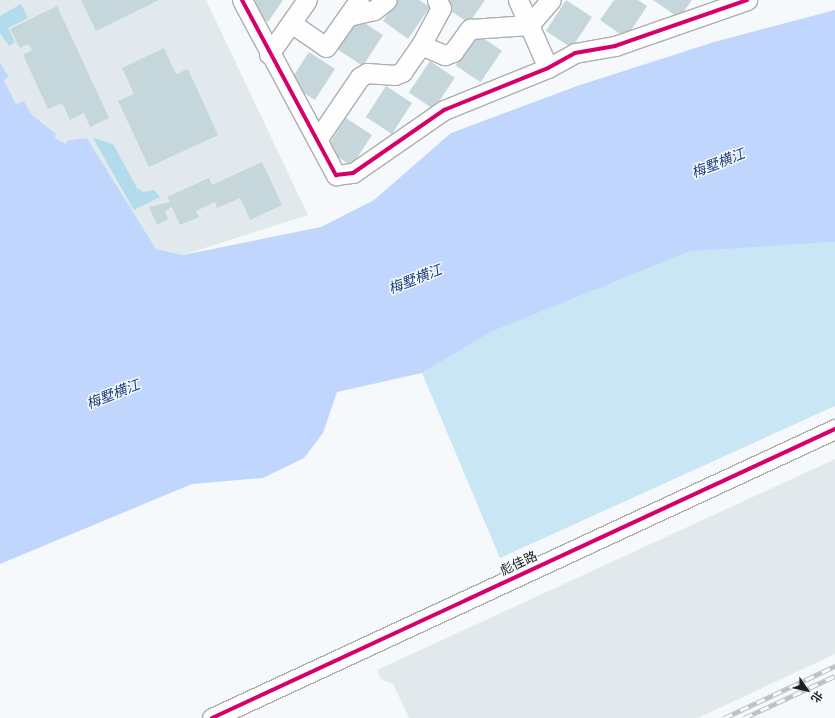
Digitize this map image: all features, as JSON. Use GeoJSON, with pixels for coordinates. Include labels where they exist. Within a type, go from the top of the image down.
{"type":"FeatureCollection","features":[{"type":"Feature","properties":{"kind":"street"},"geometry":{"type":"LineString","coordinates":[[242,0],[269,54],[336,175],[353,173],[444,110],[548,68],[575,53],[615,46],[747,0]]}},
{"type":"Feature","properties":{"kind":"street"},"geometry":{"type":"LineString","coordinates":[[269,54],[307,0]]}},
{"type":"Feature","properties":{"kind":"street"},"geometry":{"type":"LineString","coordinates":[[291,23],[326,47],[359,0]]}},
{"type":"Feature","properties":{"kind":"street"},"geometry":{"type":"LineString","coordinates":[[348,16],[374,10],[387,0]]}},
{"type":"Feature","properties":{"kind":"street"},"geometry":{"type":"LineString","coordinates":[[317,140],[360,77],[367,73],[395,75],[402,72],[421,46],[441,8],[437,0]]}},
{"type":"Feature","properties":{"kind":"street"},"geometry":{"type":"LineString","coordinates":[[518,0],[548,68]]}},
{"type":"Feature","properties":{"kind":"street"},"geometry":{"type":"LineString","coordinates":[[421,46],[445,55],[454,52],[470,29],[529,25],[551,0]]}},
{"type":"Feature","properties":{"kind":"street","name":"彪佳路"},"geometry":{"type":"LineString","coordinates":[[212,718],[835,428]]}},
{"type":"Feature","properties":{"kind":"shaded area"},"geometry":{"type":"Polygon","coordinates":[[[0,0],[206,0],[308,215],[183,255],[156,249],[87,138],[68,140],[66,144],[55,138],[56,134],[31,114],[24,101],[16,104],[4,80],[9,77],[0,62],[0,0]]]}},
{"type":"Feature","properties":{"kind":"shaded area"},"geometry":{"type":"Polygon","coordinates":[[[21,4],[28,18],[8,28],[15,42],[9,46],[0,33],[0,16],[21,4]]]}},
{"type":"Feature","properties":{"kind":"shaded area"},"geometry":{"type":"Polygon","coordinates":[[[93,138],[113,144],[137,188],[143,192],[154,190],[160,197],[134,210],[93,138]]]}},
{"type":"Feature","properties":{"kind":"shaded area"},"geometry":{"type":"Polygon","coordinates":[[[835,242],[835,406],[500,558],[422,373],[491,332],[690,250],[835,242]]]}},
{"type":"Feature","properties":{"kind":"shaded area"},"geometry":{"type":"Polygon","coordinates":[[[835,459],[835,654],[698,718],[409,718],[393,684],[381,679],[377,670],[835,459]]]}},
{"type":"Feature","properties":{"kind":"water","name":"梅墅横江"},"geometry":{"type":"Polygon","coordinates":[[[835,10],[835,242],[690,251],[491,332],[422,373],[337,392],[323,433],[304,458],[263,478],[192,484],[0,564],[0,62],[9,77],[4,80],[16,104],[24,101],[31,114],[56,134],[55,138],[66,144],[68,140],[87,138],[156,249],[183,255],[321,227],[374,200],[451,133],[577,86],[714,42],[835,10]]]}},
{"type":"Feature","properties":{"kind":"building"},"geometry":{"type":"Polygon","coordinates":[[[81,0],[159,0],[96,31],[81,0]]]}},
{"type":"Feature","properties":{"kind":"building"},"geometry":{"type":"Polygon","coordinates":[[[254,0],[283,0],[268,22],[248,8],[254,0]]]}},
{"type":"Feature","properties":{"kind":"building"},"geometry":{"type":"Polygon","coordinates":[[[397,0],[419,0],[430,7],[408,39],[383,21],[397,0]]]}},
{"type":"Feature","properties":{"kind":"building"},"geometry":{"type":"Polygon","coordinates":[[[447,0],[485,0],[469,23],[443,6],[447,0]]]}},
{"type":"Feature","properties":{"kind":"building"},"geometry":{"type":"Polygon","coordinates":[[[566,0],[592,17],[572,48],[546,31],[566,0]]]}},
{"type":"Feature","properties":{"kind":"building"},"geometry":{"type":"Polygon","coordinates":[[[614,0],[638,0],[647,6],[626,38],[600,20],[614,0]]]}},
{"type":"Feature","properties":{"kind":"building"},"geometry":{"type":"Polygon","coordinates":[[[653,0],[692,0],[679,18],[653,0]]]}},
{"type":"Feature","properties":{"kind":"building"},"geometry":{"type":"Polygon","coordinates":[[[57,6],[109,118],[90,127],[84,113],[70,120],[62,103],[48,109],[23,55],[32,50],[28,44],[20,48],[10,29],[57,6]]]}},
{"type":"Feature","properties":{"kind":"building"},"geometry":{"type":"Polygon","coordinates":[[[357,18],[383,35],[363,66],[337,49],[357,18]]]}},
{"type":"Feature","properties":{"kind":"building"},"geometry":{"type":"Polygon","coordinates":[[[477,34],[502,51],[481,82],[456,66],[477,34]]]}},
{"type":"Feature","properties":{"kind":"building"},"geometry":{"type":"Polygon","coordinates":[[[164,48],[176,74],[188,69],[218,135],[149,167],[118,101],[134,94],[122,68],[164,48]]]}},
{"type":"Feature","properties":{"kind":"building"},"geometry":{"type":"Polygon","coordinates":[[[309,52],[335,69],[315,100],[289,83],[309,52]]]}},
{"type":"Feature","properties":{"kind":"building"},"geometry":{"type":"Polygon","coordinates":[[[430,61],[455,78],[434,109],[409,93],[430,61]]]}},
{"type":"Feature","properties":{"kind":"building"},"geometry":{"type":"Polygon","coordinates":[[[386,86],[412,103],[392,134],[366,117],[386,86]]]}},
{"type":"Feature","properties":{"kind":"building"},"geometry":{"type":"Polygon","coordinates":[[[346,118],[372,135],[352,166],[326,149],[346,118]]]}},
{"type":"Feature","properties":{"kind":"building"},"geometry":{"type":"Polygon","coordinates":[[[262,162],[282,205],[250,220],[240,198],[217,208],[215,202],[196,211],[199,217],[180,225],[172,207],[165,211],[168,219],[157,225],[149,207],[170,202],[167,197],[209,178],[212,185],[262,162]]]}},
{"type":"Feature","properties":{"kind":"railway"},"geometry":{"type":"LineString","coordinates":[[724,718],[835,666]]}},
{"type":"Feature","properties":{"kind":"railway"},"geometry":{"type":"LineString","coordinates":[[744,718],[835,676]]}},
{"type":"Feature","properties":{"kind":"cycle path"},"geometry":{"type":"LineString","coordinates":[[242,0],[336,175],[353,173],[444,110],[548,68],[575,53],[615,46],[747,0]]}},
{"type":"Feature","properties":{"kind":"cycle path"},"geometry":{"type":"LineString","coordinates":[[212,718],[835,429]]}}]}
